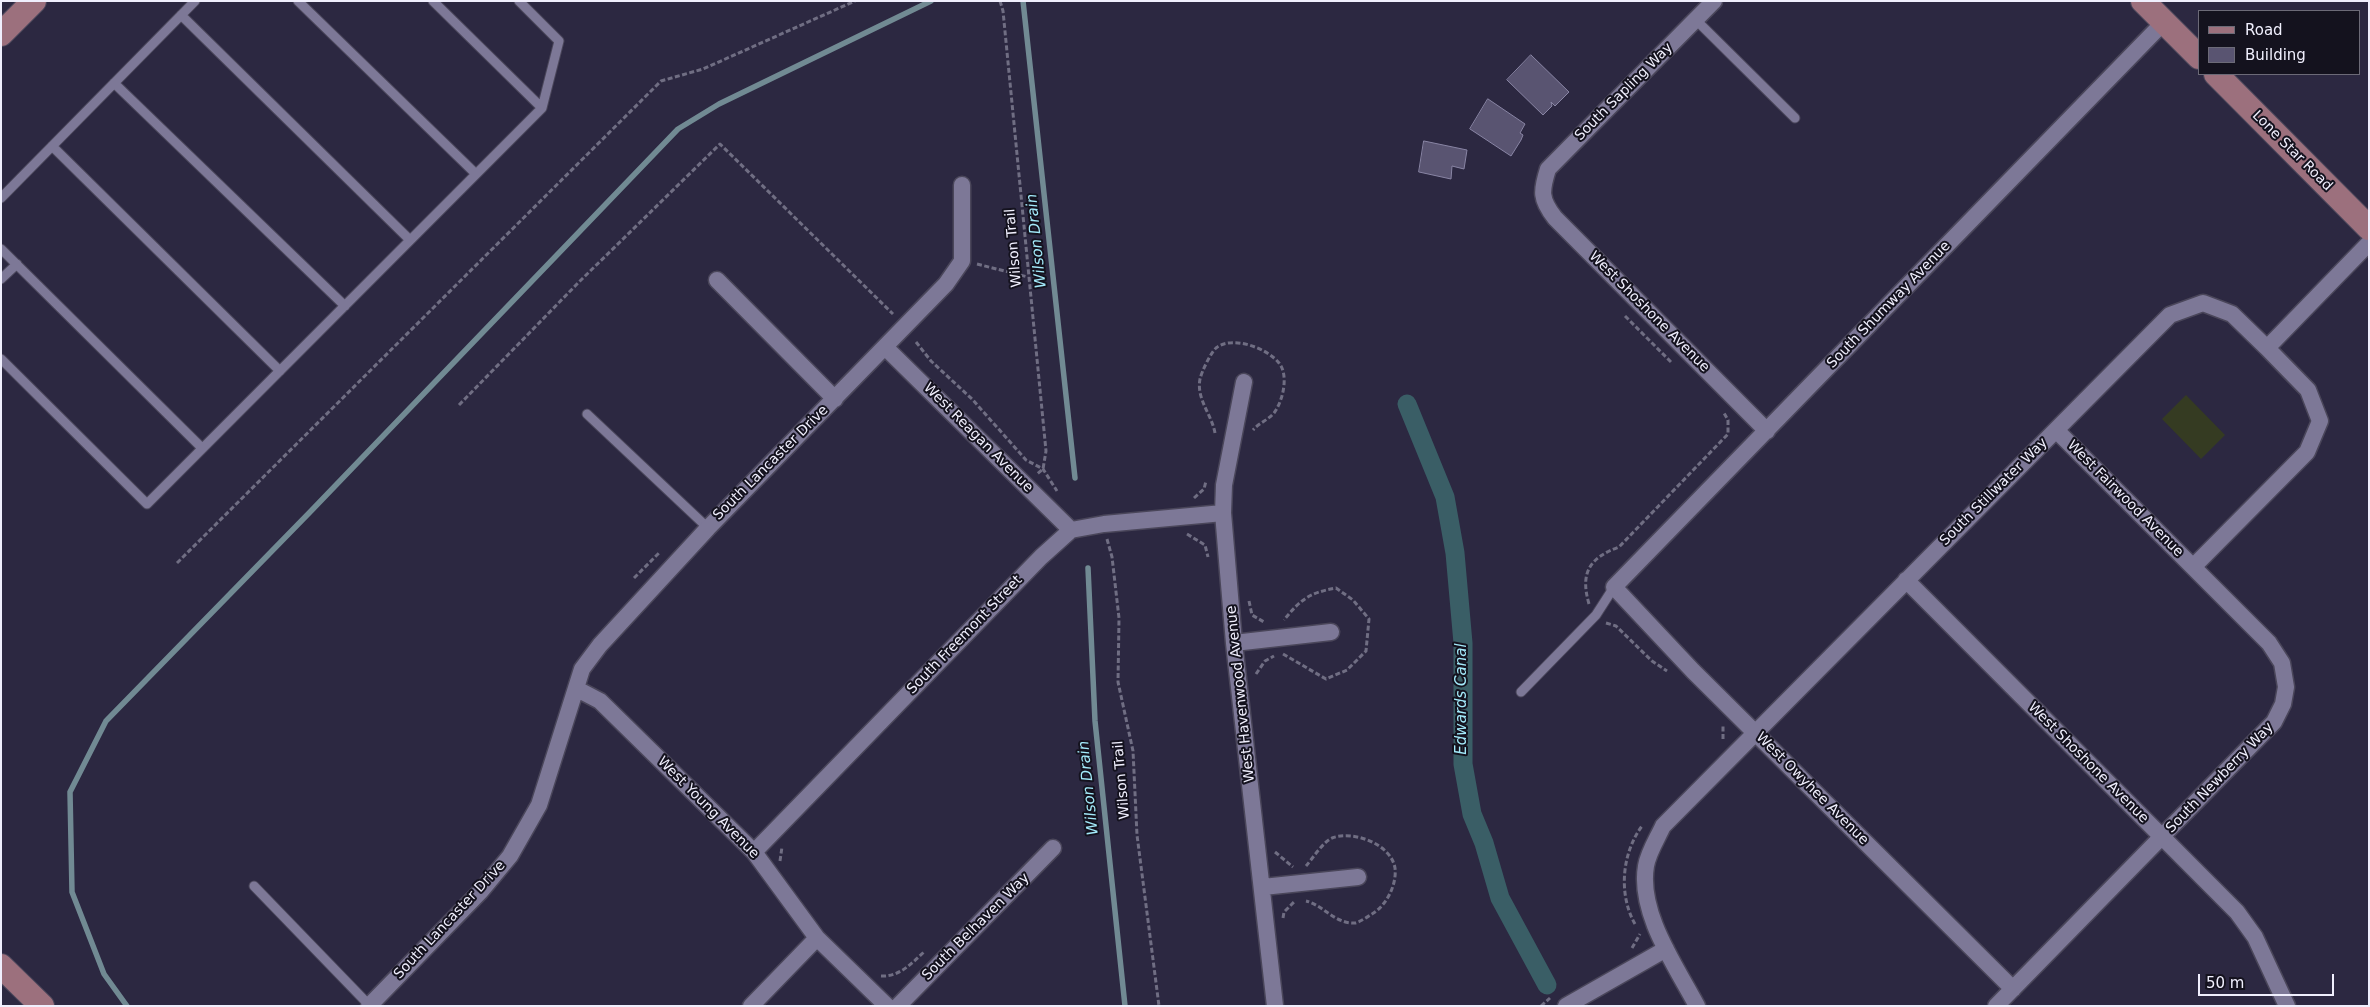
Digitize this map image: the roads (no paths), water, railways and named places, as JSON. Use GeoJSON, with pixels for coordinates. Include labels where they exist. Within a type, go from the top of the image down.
{"type":"FeatureCollection","features":[{"type":"Feature","properties":{"kind":"main road"},"geometry":{"type":"LineString","coordinates":[[1,34],[34,1]]}},
{"type":"Feature","properties":{"kind":"main road"},"geometry":{"type":"LineString","coordinates":[[2143,1],[2198,56]]}},
{"type":"Feature","properties":{"kind":"main road","name":"Lone Star Road"},"geometry":{"type":"LineString","coordinates":[[2217,75],[2369,228]]}},
{"type":"Feature","properties":{"kind":"main road"},"geometry":{"type":"LineString","coordinates":[[1,966],[42,1006]]}},
{"type":"Feature","properties":{"kind":"street","name":"South Sapling Way"},"geometry":{"type":"LineString","coordinates":[[1542,188],[1548,169],[1714,1]]}},
{"type":"Feature","properties":{"kind":"street","name":"South Shumway Avenue"},"geometry":{"type":"LineString","coordinates":[[1614,587],[2164,22]]}},
{"type":"Feature","properties":{"kind":"street","name":"South Lancaster Drive"},"geometry":{"type":"LineString","coordinates":[[369,1006],[481,891],[510,856],[539,805],[582,669],[600,645],[708,528],[946,284],[962,261],[962,185]]}},
{"type":"Feature","properties":{"kind":"street","name":"West Shoshone Avenue"},"geometry":{"type":"LineString","coordinates":[[1542,188],[1545,205],[1560,223],[1767,431]]}},
{"type":"Feature","properties":{"kind":"street"},"geometry":{"type":"LineString","coordinates":[[2193,567],[2307,452],[2320,422],[2308,390],[2266,348],[2369,243]]}},
{"type":"Feature","properties":{"kind":"street","name":"South Lancaster Drive"},"geometry":{"type":"LineString","coordinates":[[717,280],[835,398]]}},
{"type":"Feature","properties":{"kind":"street","name":"South Stillwater Way"},"geometry":{"type":"LineString","coordinates":[[1666,949],[1648,908],[1644,881],[1646,863],[1662,826],[2170,315],[2203,303],[2232,314],[2266,348]]}},
{"type":"Feature","properties":{"kind":"street","name":"West Reagan Avenue"},"geometry":{"type":"LineString","coordinates":[[885,347],[1071,530]]}},
{"type":"Feature","properties":{"kind":"street","name":"West Havenwood Avenue"},"geometry":{"type":"LineString","coordinates":[[1244,382],[1224,485],[1223,513],[1234,643],[1275,1006]]}},
{"type":"Feature","properties":{"kind":"street","name":"West Fairwood Avenue"},"geometry":{"type":"LineString","coordinates":[[2056,430],[2193,567]]}},
{"type":"Feature","properties":{"kind":"street"},"geometry":{"type":"LineString","coordinates":[[1071,530],[1104,524],[1223,513]]}},
{"type":"Feature","properties":{"kind":"street","name":"South Freemont Street"},"geometry":{"type":"LineString","coordinates":[[754,852],[1040,558],[1071,530]]}},
{"type":"Feature","properties":{"kind":"street","name":"South Newberry Way"},"geometry":{"type":"LineString","coordinates":[[1996,1006],[2274,722],[2283,704],[2286,687],[2282,663],[2269,643],[2193,567]]}},
{"type":"Feature","properties":{"kind":"street","name":"West Shoshone Avenue"},"geometry":{"type":"LineString","coordinates":[[1906,580],[2241,918],[2255,937],[2287,1006]]}},
{"type":"Feature","properties":{"kind":"street","name":"West Owyhee Avenue"},"geometry":{"type":"LineString","coordinates":[[1614,587],[1693,671],[2013,989]]}},
{"type":"Feature","properties":{"kind":"street"},"geometry":{"type":"LineString","coordinates":[[1234,643],[1331,632]]}},
{"type":"Feature","properties":{"kind":"street","name":"West Young Avenue"},"geometry":{"type":"LineString","coordinates":[[577,689],[600,701],[754,852],[817,938],[887,1006]]}},
{"type":"Feature","properties":{"kind":"street","name":"South Belhaven Way"},"geometry":{"type":"LineString","coordinates":[[898,1006],[1053,848]]}},
{"type":"Feature","properties":{"kind":"street"},"geometry":{"type":"LineString","coordinates":[[1263,887],[1358,876]]}},
{"type":"Feature","properties":{"kind":"street"},"geometry":{"type":"LineString","coordinates":[[750,1006],[817,938]]}},
{"type":"Feature","properties":{"kind":"street"},"geometry":{"type":"LineString","coordinates":[[1566,1006],[1666,949],[1698,1006]]}},
{"type":"Feature","properties":{"kind":"lane"},"geometry":{"type":"LineString","coordinates":[[1,198],[195,1]]}},
{"type":"Feature","properties":{"kind":"lane"},"geometry":{"type":"LineString","coordinates":[[298,1],[476,174]]}},
{"type":"Feature","properties":{"kind":"lane"},"geometry":{"type":"LineString","coordinates":[[433,1],[542,108]]}},
{"type":"Feature","properties":{"kind":"lane"},"geometry":{"type":"LineString","coordinates":[[1,359],[147,504],[542,108],[559,41],[519,1]]}},
{"type":"Feature","properties":{"kind":"lane"},"geometry":{"type":"LineString","coordinates":[[181,16],[410,240]]}},
{"type":"Feature","properties":{"kind":"lane"},"geometry":{"type":"LineString","coordinates":[[1696,20],[1794,118]]}},
{"type":"Feature","properties":{"kind":"lane"},"geometry":{"type":"LineString","coordinates":[[114,83],[345,306]]}},
{"type":"Feature","properties":{"kind":"lane"},"geometry":{"type":"LineString","coordinates":[[52,146],[280,371]]}},
{"type":"Feature","properties":{"kind":"lane"},"geometry":{"type":"LineString","coordinates":[[1,249],[202,448]]}},
{"type":"Feature","properties":{"kind":"lane"},"geometry":{"type":"LineString","coordinates":[[1,279],[17,264]]}},
{"type":"Feature","properties":{"kind":"lane","name":"South Lancaster Drive"},"geometry":{"type":"LineString","coordinates":[[587,414],[708,528]]}},
{"type":"Feature","properties":{"kind":"lane"},"geometry":{"type":"LineString","coordinates":[[1521,692],[1596,615],[1614,587]]}},
{"type":"Feature","properties":{"kind":"lane"},"geometry":{"type":"LineString","coordinates":[[254,886],[369,1006]]}},
{"type":"Feature","properties":{"kind":"waterway"},"geometry":{"type":"LineString","coordinates":[[127,1006],[104,974],[72,892],[70,792],[106,721],[311,511],[678,129],[719,104],[931,1]]}},
{"type":"Feature","properties":{"kind":"waterway","name":"Wilson Drain"},"geometry":{"type":"LineString","coordinates":[[1023,1],[1075,478]]}},
{"type":"Feature","properties":{"kind":"waterway","name":"Edwards Canal"},"geometry":{"type":"LineString","coordinates":[[1407,404],[1445,497],[1455,553],[1463,643],[1463,764],[1472,814],[1484,843],[1500,898],[1547,985]]}},
{"type":"Feature","properties":{"kind":"waterway","name":"Wilson Drain"},"geometry":{"type":"LineString","coordinates":[[1088,568],[1095,721],[1125,1006]]}}]}
